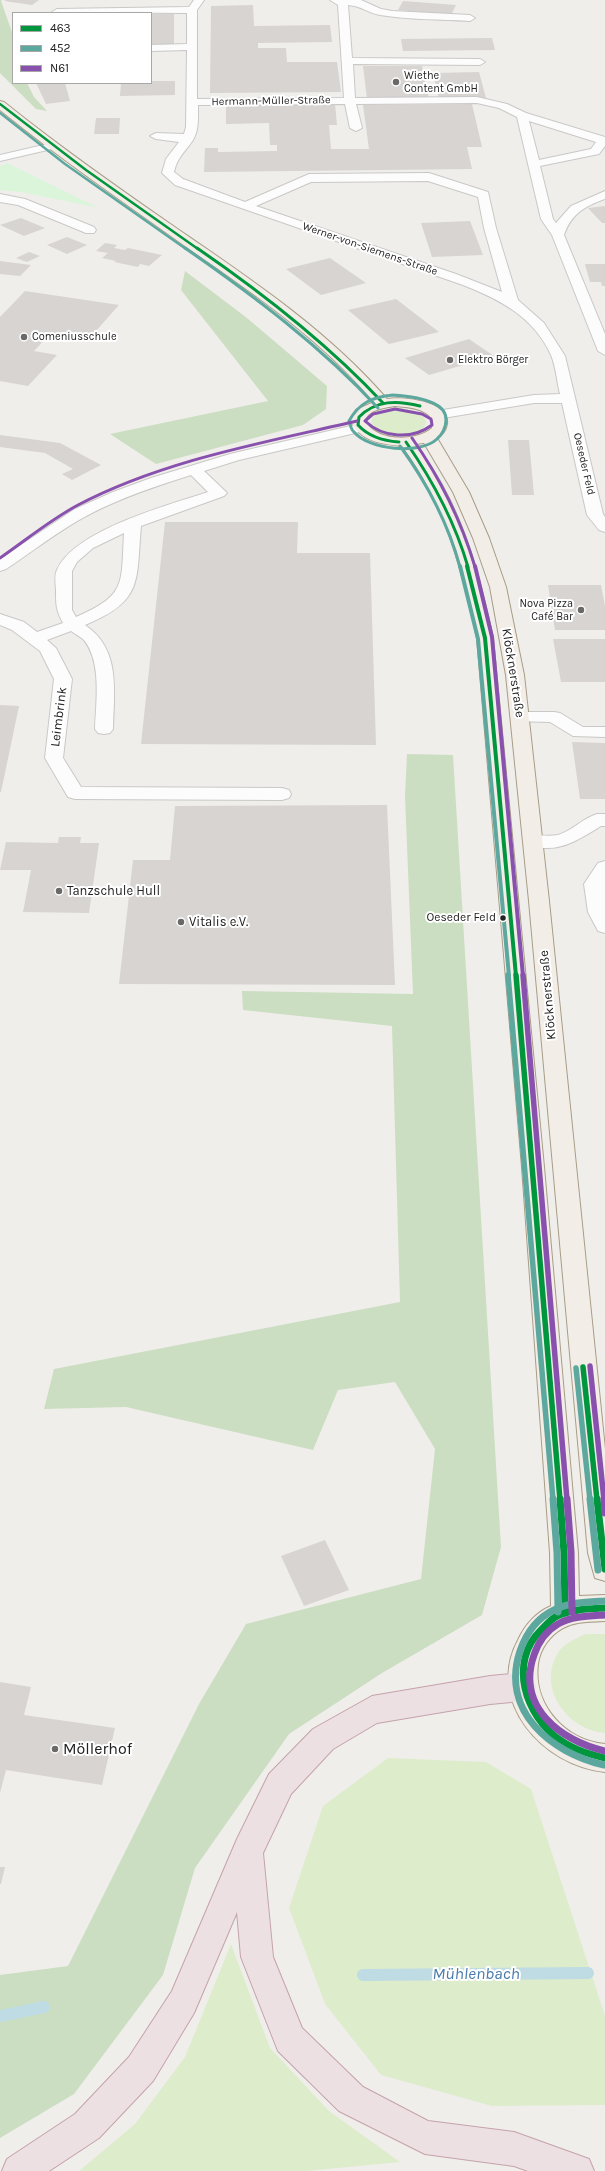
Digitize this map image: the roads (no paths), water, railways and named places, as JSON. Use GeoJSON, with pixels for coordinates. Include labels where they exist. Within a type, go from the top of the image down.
{"type":"FeatureCollection","features":[{"type":"Feature","properties":{"kind":"highway"},"geometry":{"type":"LineString","coordinates":[[19,2171],[87,2126],[141,2069],[184,2002],[248,1850],[280,1784],[323,1739],[372,1710],[490,1690],[522,1687]]}},
{"type":"Feature","properties":{"kind":"highway"},"geometry":{"type":"LineString","coordinates":[[248,1850],[257,1957],[290,2039],[351,2099],[425,2137],[514,2149],[577,2171]]}},
{"type":"Feature","properties":{"kind":"main road"},"geometry":{"type":"LineString","coordinates":[[0,104],[52,146],[275,303],[328,345],[383,403]]}},
{"type":"Feature","properties":{"kind":"main road"},"geometry":{"type":"LineString","coordinates":[[383,403],[408,403],[426,408],[437,415],[440,422],[439,428],[428,436],[406,442],[387,441],[375,438],[359,428],[357,422],[359,416],[372,406],[383,403]]}},
{"type":"Feature","properties":{"kind":"main road","name":"Klöcknerstraße"},"geometry":{"type":"LineString","coordinates":[[428,436],[464,499],[481,538],[498,587],[515,675],[533,841],[602,1553],[605,1569]]}},
{"type":"Feature","properties":{"kind":"main road","name":"Klöcknerstraße"},"geometry":{"type":"LineString","coordinates":[[406,442],[431,475],[445,504],[470,572],[485,638],[496,745],[533,1167],[563,1546],[565,1612]]}},
{"type":"Feature","properties":{"kind":"main road"},"geometry":{"type":"LineString","coordinates":[[496,745],[511,757],[519,841],[533,841]]}},
{"type":"Feature","properties":{"kind":"main road"},"geometry":{"type":"LineString","coordinates":[[605,1608],[589,1607],[565,1612],[545,1623],[530,1641],[522,1663],[522,1687],[531,1712],[547,1733],[569,1749],[595,1757],[605,1758]]}},
{"type":"Feature","properties":{"kind":"street"},"geometry":{"type":"LineString","coordinates":[[336,1],[362,3],[378,12],[392,14],[470,18]]}},
{"type":"Feature","properties":{"kind":"street","name":"Hermann-Müller-Straße"},"geometry":{"type":"LineString","coordinates":[[336,1],[343,4],[350,100]]}},
{"type":"Feature","properties":{"kind":"street"},"geometry":{"type":"LineString","coordinates":[[57,12],[195,5]]}},
{"type":"Feature","properties":{"kind":"street","name":"Werner-von-Siemens-Straße"},"geometry":{"type":"LineString","coordinates":[[195,5],[191,47],[193,102],[192,127],[188,139],[172,157],[168,173],[172,178],[179,182],[246,206],[467,283],[512,303],[535,320],[547,335],[558,356],[569,398]]}},
{"type":"Feature","properties":{"kind":"street"},"geometry":{"type":"LineString","coordinates":[[152,48],[191,47]]}},
{"type":"Feature","properties":{"kind":"street"},"geometry":{"type":"LineString","coordinates":[[347,61],[480,62]]}},
{"type":"Feature","properties":{"kind":"street"},"geometry":{"type":"LineString","coordinates":[[350,100],[356,128]]}},
{"type":"Feature","properties":{"kind":"street","name":"Hermann-Müller-Straße"},"geometry":{"type":"LineString","coordinates":[[193,102],[477,100],[503,106],[522,115],[604,141]]}},
{"type":"Feature","properties":{"kind":"street"},"geometry":{"type":"LineString","coordinates":[[522,115],[547,219],[558,235],[605,351]]}},
{"type":"Feature","properties":{"kind":"street"},"geometry":{"type":"LineString","coordinates":[[156,136],[188,139]]}},
{"type":"Feature","properties":{"kind":"street"},"geometry":{"type":"LineString","coordinates":[[534,164],[595,152],[604,141]]}},
{"type":"Feature","properties":{"kind":"street"},"geometry":{"type":"LineString","coordinates":[[0,158],[52,146]]}},
{"type":"Feature","properties":{"kind":"street"},"geometry":{"type":"LineString","coordinates":[[246,206],[309,178],[429,177],[484,195],[490,228],[512,303]]}},
{"type":"Feature","properties":{"kind":"street"},"geometry":{"type":"LineString","coordinates":[[558,235],[561,222],[571,210],[605,195]]}},
{"type":"Feature","properties":{"kind":"street"},"geometry":{"type":"LineString","coordinates":[[0,198],[20,202],[90,230]]}},
{"type":"Feature","properties":{"kind":"street"},"geometry":{"type":"LineString","coordinates":[[437,415],[534,398],[569,398]]}},
{"type":"Feature","properties":{"kind":"street","name":"Oeseder Feld"},"geometry":{"type":"LineString","coordinates":[[569,398],[595,516],[605,526]]}},
{"type":"Feature","properties":{"kind":"street"},"geometry":{"type":"LineString","coordinates":[[0,566],[81,512],[118,495],[236,456],[359,428]]}},
{"type":"Feature","properties":{"kind":"street"},"geometry":{"type":"LineString","coordinates":[[104,729],[106,681],[101,656],[91,637],[72,624],[64,610],[64,571],[71,559],[87,545],[134,524],[219,493],[193,469]]}},
{"type":"Feature","properties":{"kind":"street"},"geometry":{"type":"LineString","coordinates":[[35,639],[106,609],[124,594],[128,581],[134,524]]}},
{"type":"Feature","properties":{"kind":"street","name":"Leimbrink"},"geometry":{"type":"LineString","coordinates":[[0,619],[18,626],[47,648],[63,679],[54,758],[75,793],[282,794]]}},
{"type":"Feature","properties":{"kind":"street"},"geometry":{"type":"LineString","coordinates":[[520,717],[554,717],[579,732],[605,732]]}},
{"type":"Feature","properties":{"kind":"street"},"geometry":{"type":"LineString","coordinates":[[533,841],[562,841],[597,820],[605,820]]}},
{"type":"Feature","properties":{"kind":"street"},"geometry":{"type":"LineString","coordinates":[[605,867],[594,884],[598,912],[605,926]]}},
{"type":"Feature","properties":{"kind":"waterway","name":"Mühlenbach"},"geometry":{"type":"LineString","coordinates":[[363,1975],[588,1973]]}},
{"type":"Feature","properties":{"kind":"waterway","name":"Mühlenbach"},"geometry":{"type":"LineString","coordinates":[[0,2016],[44,2007]]}},
{"type":"Feature","properties":{"kind":"place","name":"Wiethe Content GmbH"},"geometry":{"type":"Point","coordinates":[396,82]}},
{"type":"Feature","properties":{"kind":"place","name":"Comeniusschule"},"geometry":{"type":"Point","coordinates":[24,337]}},
{"type":"Feature","properties":{"kind":"place","name":"Elektro Börger"},"geometry":{"type":"Point","coordinates":[450,360]}},
{"type":"Feature","properties":{"kind":"place","name":"Nova Pizza Café Bar"},"geometry":{"type":"Point","coordinates":[581,610]}},
{"type":"Feature","properties":{"kind":"place","name":"Tanzschule Hull"},"geometry":{"type":"Point","coordinates":[59,891]}},
{"type":"Feature","properties":{"kind":"place","name":"Oeseder Feld"},"geometry":{"type":"Point","coordinates":[503,918]}},
{"type":"Feature","properties":{"kind":"place","name":"Vitalis e.V."},"geometry":{"type":"Point","coordinates":[181,922]}},
{"type":"Feature","properties":{"kind":"place","name":"Möllerhof"},"geometry":{"type":"Point","coordinates":[55,1749]}}]}
